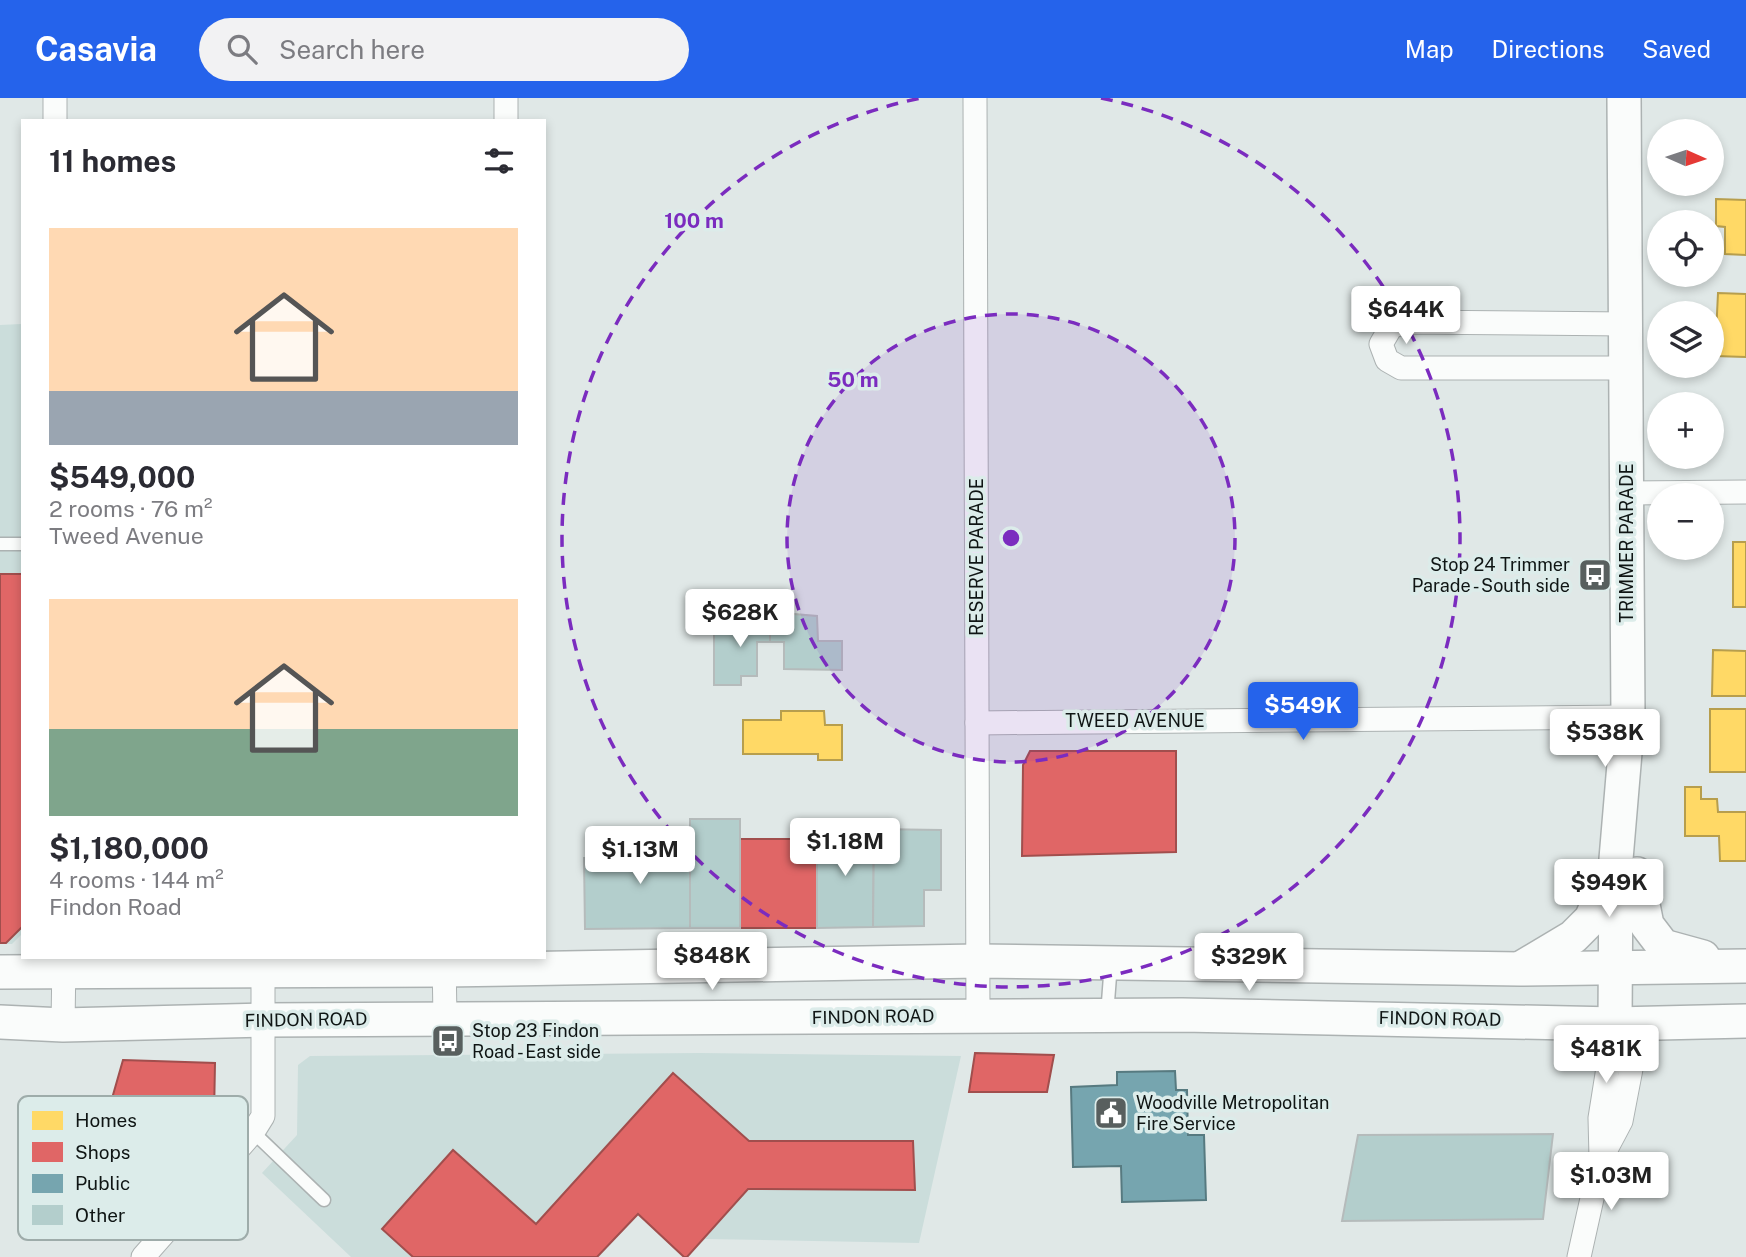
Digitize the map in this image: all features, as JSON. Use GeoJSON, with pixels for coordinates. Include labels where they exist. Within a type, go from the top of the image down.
{"type":"FeatureCollection","features":[{"type":"Feature","properties":{"kind":"main road","name":"TRIMMER PARADE"},"geometry":{"type":"LineString","coordinates":[[1624,98],[1627,1023]]}},
{"type":"Feature","properties":{"kind":"main road"},"geometry":{"type":"LineString","coordinates":[[1626,866],[1647,925],[1663,946],[1741,966]]}},
{"type":"Feature","properties":{"kind":"main road"},"geometry":{"type":"LineString","coordinates":[[1520,969],[1573,937],[1591,919],[1626,866]]}},
{"type":"Feature","properties":{"kind":"main road"},"geometry":{"type":"LineString","coordinates":[[0,972],[64,965],[263,970],[444,963],[978,961],[1520,969],[1741,966]]}},
{"type":"Feature","properties":{"kind":"main road","name":"FINDON ROAD"},"geometry":{"type":"LineString","coordinates":[[0,1022],[63,1025],[445,1018],[978,1016],[1389,1017],[1627,1023],[1746,1021]]}},
{"type":"Feature","properties":{"kind":"street"},"geometry":{"type":"LineString","coordinates":[[55,98],[55,119]]}},
{"type":"Feature","properties":{"kind":"street"},"geometry":{"type":"LineString","coordinates":[[506,98],[506,119]]}},
{"type":"Feature","properties":{"kind":"street","name":"RESERVE PARADE"},"geometry":{"type":"LineString","coordinates":[[975,98],[978,1016]]}},
{"type":"Feature","properties":{"kind":"street"},"geometry":{"type":"LineString","coordinates":[[1626,324],[1404,322],[1391,327],[1381,344],[1387,360],[1401,368],[1626,368]]}},
{"type":"Feature","properties":{"kind":"street"},"geometry":{"type":"LineString","coordinates":[[1627,493],[1746,492]]}},
{"type":"Feature","properties":{"kind":"street","name":"TWEED AVENUE"},"geometry":{"type":"LineString","coordinates":[[977,723],[1628,717]]}},
{"type":"Feature","properties":{"kind":"street"},"geometry":{"type":"LineString","coordinates":[[444,963],[445,1018]]}},
{"type":"Feature","properties":{"kind":"street"},"geometry":{"type":"LineString","coordinates":[[63,1025],[64,965]]}},
{"type":"Feature","properties":{"kind":"street"},"geometry":{"type":"LineString","coordinates":[[248,1138],[262,1116],[263,970]]}},
{"type":"Feature","properties":{"kind":"street"},"geometry":{"type":"LineString","coordinates":[[1578,1257],[1601,1158],[1601,1118],[1627,1023]]}},
{"type":"Feature","properties":{"kind":"street"},"geometry":{"type":"LineString","coordinates":[[143,1257],[158,1240]]}},
{"type":"Feature","properties":{"kind":"lane"},"geometry":{"type":"LineString","coordinates":[[0,544],[21,544]]}},
{"type":"Feature","properties":{"kind":"lane"},"geometry":{"type":"LineString","coordinates":[[1107,1016],[1111,963]]}},
{"type":"Feature","properties":{"kind":"lane"},"geometry":{"type":"LineString","coordinates":[[253,1132],[324,1200]]}},
{"type":"Feature","properties":{"kind":"shaded area"},"geometry":{"type":"Polygon","coordinates":[[[21,324],[21,935],[12,944],[0,944],[0,325],[21,324]]]}},
{"type":"Feature","properties":{"kind":"shaded area"},"geometry":{"type":"Polygon","coordinates":[[[700,1053],[961,1056],[919,1243],[705,1239],[684,1257],[638,1214],[599,1257],[351,1257],[262,1173],[297,1135],[298,1065],[310,1056],[700,1053]]]}},
{"type":"Feature","properties":{"kind":"building: Homes"},"geometry":{"type":"Polygon","coordinates":[[[1716,199],[1746,200],[1746,255],[1725,254],[1724,210],[1716,210],[1716,199]]]}},
{"type":"Feature","properties":{"kind":"building: Homes"},"geometry":{"type":"Polygon","coordinates":[[[1718,293],[1746,294],[1746,357],[1724,356],[1724,301],[1718,301],[1718,293]]]}},
{"type":"Feature","properties":{"kind":"building: Homes"},"geometry":{"type":"Polygon","coordinates":[[[1733,542],[1746,542],[1746,607],[1733,607],[1733,542]]]}},
{"type":"Feature","properties":{"kind":"building: Homes"},"geometry":{"type":"Polygon","coordinates":[[[1713,650],[1746,651],[1746,696],[1712,696],[1713,650]]]}},
{"type":"Feature","properties":{"kind":"building: Homes"},"geometry":{"type":"Polygon","coordinates":[[[1710,709],[1746,709],[1746,772],[1710,772],[1710,709]]]}},
{"type":"Feature","properties":{"kind":"building: Homes"},"geometry":{"type":"Polygon","coordinates":[[[781,711],[824,711],[825,725],[842,725],[842,760],[818,760],[818,754],[743,754],[743,720],[781,720],[781,711]]]}},
{"type":"Feature","properties":{"kind":"building: Homes"},"geometry":{"type":"Polygon","coordinates":[[[1685,787],[1701,787],[1701,799],[1717,799],[1718,812],[1746,812],[1746,861],[1720,861],[1719,836],[1685,836],[1685,787]]]}},
{"type":"Feature","properties":{"kind":"building: Shops"},"geometry":{"type":"Polygon","coordinates":[[[0,574],[21,574],[21,928],[6,943],[0,943],[0,574]]]}},
{"type":"Feature","properties":{"kind":"building: Shops"},"geometry":{"type":"Polygon","coordinates":[[[1030,751],[1176,751],[1176,852],[1022,856],[1023,765],[1030,751]]]}},
{"type":"Feature","properties":{"kind":"building: Shops"},"geometry":{"type":"Polygon","coordinates":[[[740,839],[817,839],[817,928],[740,928],[740,839]]]}},
{"type":"Feature","properties":{"kind":"building: Shops"},"geometry":{"type":"Polygon","coordinates":[[[975,1053],[1054,1055],[1047,1092],[969,1092],[975,1053]]]}},
{"type":"Feature","properties":{"kind":"building: Shops"},"geometry":{"type":"Polygon","coordinates":[[[123,1060],[215,1063],[214,1096],[113,1096],[123,1060]]]}},
{"type":"Feature","properties":{"kind":"building: Shops"},"geometry":{"type":"Polygon","coordinates":[[[673,1073],[749,1141],[913,1141],[915,1190],[748,1189],[687,1257],[638,1214],[597,1257],[413,1257],[382,1229],[453,1150],[536,1224],[673,1073]]]}},
{"type":"Feature","properties":{"kind":"building: Public"},"geometry":{"type":"Polygon","coordinates":[[[1175,1071],[1176,1090],[1187,1090],[1188,1135],[1204,1135],[1206,1200],[1122,1202],[1121,1166],[1073,1167],[1071,1087],[1117,1085],[1117,1072],[1175,1071]]]}},
{"type":"Feature","properties":{"kind":"building: Other"},"geometry":{"type":"Polygon","coordinates":[[[752,612],[770,612],[770,642],[757,642],[757,676],[741,676],[741,685],[714,685],[714,634],[729,634],[729,621],[752,621],[752,612]]]}},
{"type":"Feature","properties":{"kind":"building: Other"},"geometry":{"type":"Polygon","coordinates":[[[770,612],[817,616],[818,641],[842,641],[842,670],[784,669],[784,642],[770,642],[770,612]]]}},
{"type":"Feature","properties":{"kind":"building: Other"},"geometry":{"type":"Polygon","coordinates":[[[690,819],[740,819],[740,928],[690,928],[690,819]]]}},
{"type":"Feature","properties":{"kind":"building: Other"},"geometry":{"type":"Polygon","coordinates":[[[817,829],[874,829],[873,927],[817,928],[817,829]]]}},
{"type":"Feature","properties":{"kind":"building: Other"},"geometry":{"type":"Polygon","coordinates":[[[874,829],[941,830],[941,890],[924,890],[924,926],[873,927],[874,829]]]}},
{"type":"Feature","properties":{"kind":"building: Other"},"geometry":{"type":"Polygon","coordinates":[[[621,837],[690,837],[690,928],[585,929],[584,858],[622,858],[621,837]]]}},
{"type":"Feature","properties":{"kind":"building: Other"},"geometry":{"type":"Polygon","coordinates":[[[1553,1134],[1543,1219],[1342,1221],[1358,1135],[1553,1134]]]}},
{"type":"Feature","properties":{"kind":"place","name":"Stop 24 Trimmer Parade - South side"},"geometry":{"type":"Point","coordinates":[1595,575]}},
{"type":"Feature","properties":{"kind":"place","name":"Stop 23 Findon Road - East side"},"geometry":{"type":"Point","coordinates":[448,1041]}},
{"type":"Feature","properties":{"kind":"place","name":"Woodville Metropolitan Fire Service"},"geometry":{"type":"Point","coordinates":[1111,1113]}}]}
